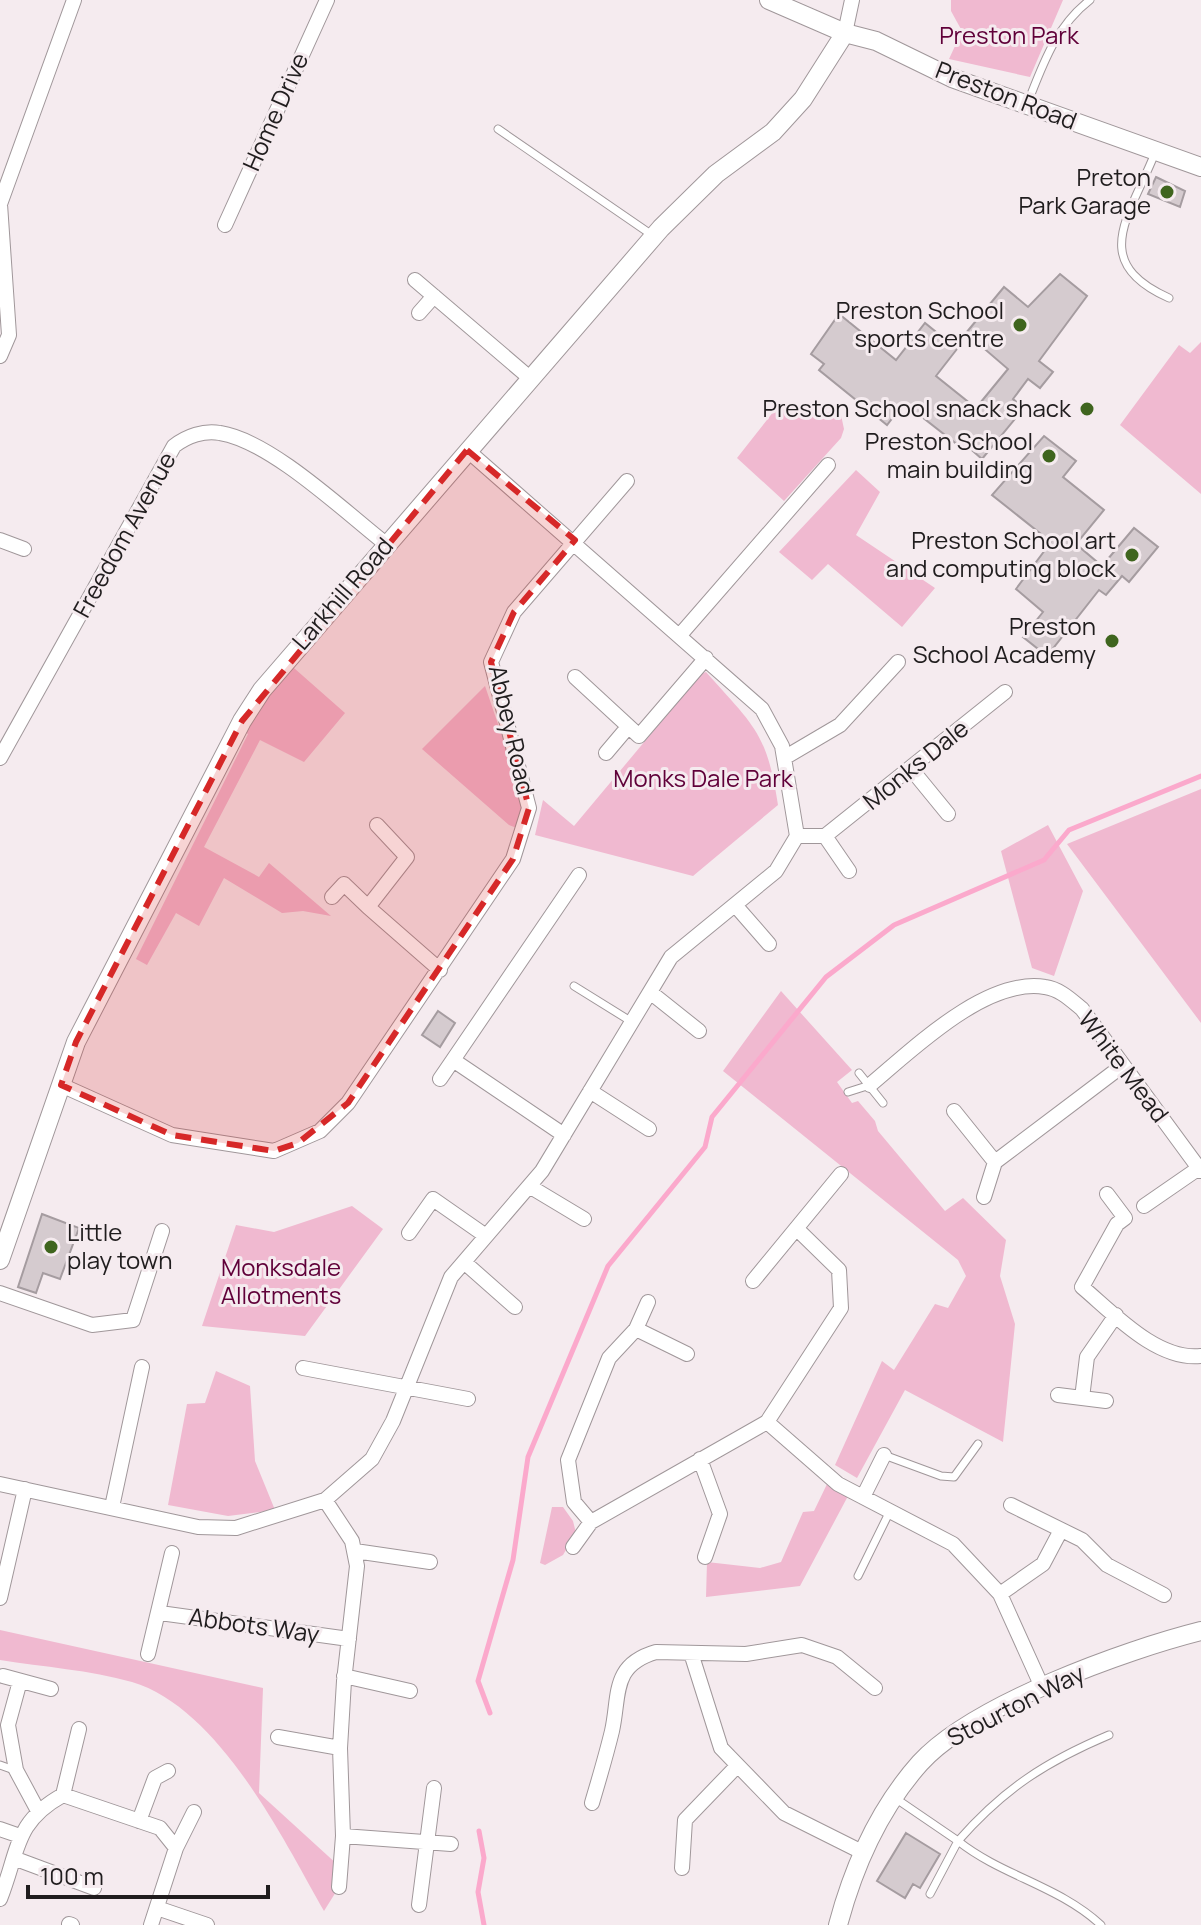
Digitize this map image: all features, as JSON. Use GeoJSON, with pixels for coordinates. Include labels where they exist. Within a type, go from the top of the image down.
{"type":"FeatureCollection","features":[{"type":"Feature","properties":{"kind":"street"},"geometry":{"type":"LineString","coordinates":[[0,356],[9,335],[0,204],[5,173],[74,0]]}},
{"type":"Feature","properties":{"kind":"street","name":"Home Drive"},"geometry":{"type":"LineString","coordinates":[[225,225],[327,0]]}},
{"type":"Feature","properties":{"kind":"street","name":"Preston Road"},"geometry":{"type":"LineString","coordinates":[[769,0],[845,33],[876,41],[952,78],[1201,167]]}},
{"type":"Feature","properties":{"kind":"street"},"geometry":{"type":"LineString","coordinates":[[845,33],[852,0]]}},
{"type":"Feature","properties":{"kind":"street","name":"Larkhill Road"},"geometry":{"type":"LineString","coordinates":[[0,1260],[76,1042],[242,721],[292,654],[653,236],[716,174],[773,132],[803,99],[845,33]]}},
{"type":"Feature","properties":{"kind":"street"},"geometry":{"type":"LineString","coordinates":[[415,280],[531,379]]}},
{"type":"Feature","properties":{"kind":"street"},"geometry":{"type":"LineString","coordinates":[[419,313],[434,296]]}},
{"type":"Feature","properties":{"kind":"street","name":"Freedom Avenue"},"geometry":{"type":"LineString","coordinates":[[0,758],[174,446],[186,437],[219,433],[238,439],[304,476],[386,544]]}},
{"type":"Feature","properties":{"kind":"street"},"geometry":{"type":"LineString","coordinates":[[0,1484],[198,1527],[236,1528],[325,1500],[372,1459],[408,1386],[451,1277],[529,1186],[564,1135],[671,957],[776,871],[797,836],[782,746],[762,709],[575,540],[467,450]]}},
{"type":"Feature","properties":{"kind":"street"},"geometry":{"type":"LineString","coordinates":[[680,635],[828,465]]}},
{"type":"Feature","properties":{"kind":"street"},"geometry":{"type":"LineString","coordinates":[[575,540],[627,481]]}},
{"type":"Feature","properties":{"kind":"street"},"geometry":{"type":"LineString","coordinates":[[0,540],[24,549]]}},
{"type":"Feature","properties":{"kind":"street","name":"Abbey Road"},"geometry":{"type":"LineString","coordinates":[[61,1085],[172,1135],[274,1151],[320,1131],[348,1103],[513,859],[529,808],[491,662],[514,612],[575,540]]}},
{"type":"Feature","properties":{"kind":"street"},"geometry":{"type":"LineString","coordinates":[[575,677],[639,736],[706,658]]}},
{"type":"Feature","properties":{"kind":"street"},"geometry":{"type":"LineString","coordinates":[[784,758],[840,725],[898,662]]}},
{"type":"Feature","properties":{"kind":"street","name":"Monks Dale"},"geometry":{"type":"LineString","coordinates":[[825,836],[912,770],[1005,692]]}},
{"type":"Feature","properties":{"kind":"street"},"geometry":{"type":"LineString","coordinates":[[606,753],[628,727]]}},
{"type":"Feature","properties":{"kind":"street"},"geometry":{"type":"LineString","coordinates":[[912,770],[948,814]]}},
{"type":"Feature","properties":{"kind":"street"},"geometry":{"type":"LineString","coordinates":[[368,907],[407,857],[377,825]]}},
{"type":"Feature","properties":{"kind":"street"},"geometry":{"type":"LineString","coordinates":[[797,836],[825,836],[849,871]]}},
{"type":"Feature","properties":{"kind":"street"},"geometry":{"type":"LineString","coordinates":[[440,1079],[579,875]]}},
{"type":"Feature","properties":{"kind":"street"},"geometry":{"type":"LineString","coordinates":[[332,897],[344,884],[440,970]]}},
{"type":"Feature","properties":{"kind":"street"},"geometry":{"type":"LineString","coordinates":[[735,905],[769,944]]}},
{"type":"Feature","properties":{"kind":"street","name":"White Mead"},"geometry":{"type":"LineString","coordinates":[[870,1085],[947,1024],[993,994],[1017,987],[1046,987],[1065,994],[1082,1009],[1200,1169]]}},
{"type":"Feature","properties":{"kind":"street"},"geometry":{"type":"LineString","coordinates":[[650,992],[699,1031]]}},
{"type":"Feature","properties":{"kind":"street"},"geometry":{"type":"LineString","coordinates":[[453,1060],[564,1135]]}},
{"type":"Feature","properties":{"kind":"street"},"geometry":{"type":"LineString","coordinates":[[984,1197],[995,1162],[1122,1066]]}},
{"type":"Feature","properties":{"kind":"street"},"geometry":{"type":"LineString","coordinates":[[590,1091],[649,1129]]}},
{"type":"Feature","properties":{"kind":"street"},"geometry":{"type":"LineString","coordinates":[[954,1111],[995,1162]]}},
{"type":"Feature","properties":{"kind":"street"},"geometry":{"type":"LineString","coordinates":[[1200,1169],[1117,1224],[1082,1287],[1163,1348],[1183,1355],[1201,1356]]}},
{"type":"Feature","properties":{"kind":"street"},"geometry":{"type":"LineString","coordinates":[[753,1281],[841,1174]]}},
{"type":"Feature","properties":{"kind":"street"},"geometry":{"type":"LineString","coordinates":[[529,1186],[584,1219]]}},
{"type":"Feature","properties":{"kind":"street"},"geometry":{"type":"LineString","coordinates":[[1107,1194],[1134,1212]]}},
{"type":"Feature","properties":{"kind":"street"},"geometry":{"type":"LineString","coordinates":[[409,1233],[433,1199],[486,1236]]}},
{"type":"Feature","properties":{"kind":"street"},"geometry":{"type":"LineString","coordinates":[[573,1547],[591,1522],[767,1422],[841,1308],[839,1270],[798,1230]]}},
{"type":"Feature","properties":{"kind":"street"},"geometry":{"type":"LineString","coordinates":[[0,1293],[92,1325],[133,1320],[162,1231]]}},
{"type":"Feature","properties":{"kind":"street"},"geometry":{"type":"LineString","coordinates":[[464,1262],[515,1307]]}},
{"type":"Feature","properties":{"kind":"street"},"geometry":{"type":"LineString","coordinates":[[591,1522],[574,1502],[568,1460],[609,1358],[636,1329],[648,1302]]}},
{"type":"Feature","properties":{"kind":"street"},"geometry":{"type":"LineString","coordinates":[[1082,1398],[1087,1357],[1116,1315]]}},
{"type":"Feature","properties":{"kind":"street"},"geometry":{"type":"LineString","coordinates":[[636,1329],[687,1354]]}},
{"type":"Feature","properties":{"kind":"street"},"geometry":{"type":"LineString","coordinates":[[112,1507],[142,1367]]}},
{"type":"Feature","properties":{"kind":"street"},"geometry":{"type":"LineString","coordinates":[[303,1368],[468,1399]]}},
{"type":"Feature","properties":{"kind":"street"},"geometry":{"type":"LineString","coordinates":[[1058,1395],[1106,1401]]}},
{"type":"Feature","properties":{"kind":"street"},"geometry":{"type":"LineString","coordinates":[[767,1422],[838,1484],[953,1544],[1000,1594],[1042,1687]]}},
{"type":"Feature","properties":{"kind":"street"},"geometry":{"type":"LineString","coordinates":[[863,1497],[884,1455]]}},
{"type":"Feature","properties":{"kind":"street"},"geometry":{"type":"LineString","coordinates":[[700,1459],[720,1514],[705,1557]]}},
{"type":"Feature","properties":{"kind":"street"},"geometry":{"type":"LineString","coordinates":[[0,1598],[25,1489]]}},
{"type":"Feature","properties":{"kind":"street"},"geometry":{"type":"LineString","coordinates":[[325,1500],[355,1551],[430,1562]]}},
{"type":"Feature","properties":{"kind":"street"},"geometry":{"type":"LineString","coordinates":[[1011,1505],[1082,1540],[1107,1565],[1164,1595]]}},
{"type":"Feature","properties":{"kind":"street"},"geometry":{"type":"LineString","coordinates":[[1000,1594],[1043,1564],[1061,1530]]}},
{"type":"Feature","properties":{"kind":"street","name":"Abbots Way"},"geometry":{"type":"LineString","coordinates":[[339,1887],[343,1836],[340,1748],[344,1676],[357,1566],[355,1551]]}},
{"type":"Feature","properties":{"kind":"street","name":"Abbots Way"},"geometry":{"type":"LineString","coordinates":[[148,1654],[172,1553]]}},
{"type":"Feature","properties":{"kind":"street","name":"Abbots Way"},"geometry":{"type":"LineString","coordinates":[[160,1613],[349,1639]]}},
{"type":"Feature","properties":{"kind":"street","name":"Stourton Way"},"geometry":{"type":"LineString","coordinates":[[838,1925],[862,1852],[893,1796],[922,1761],[948,1738],[1042,1687],[1106,1661],[1201,1631]]}},
{"type":"Feature","properties":{"kind":"street"},"geometry":{"type":"LineString","coordinates":[[592,1803],[613,1725],[616,1692],[624,1672],[642,1656],[656,1652],[746,1654],[802,1645],[837,1657],[875,1688]]}},
{"type":"Feature","properties":{"kind":"street"},"geometry":{"type":"LineString","coordinates":[[691,1653],[721,1748],[784,1813],[862,1852]]}},
{"type":"Feature","properties":{"kind":"street"},"geometry":{"type":"LineString","coordinates":[[3,1676],[51,1689]]}},
{"type":"Feature","properties":{"kind":"street"},"geometry":{"type":"LineString","coordinates":[[344,1676],[410,1691]]}},
{"type":"Feature","properties":{"kind":"street"},"geometry":{"type":"LineString","coordinates":[[20,1681],[8,1725],[16,1770],[37,1809]]}},
{"type":"Feature","properties":{"kind":"street"},"geometry":{"type":"LineString","coordinates":[[63,1795],[79,1729]]}},
{"type":"Feature","properties":{"kind":"street"},"geometry":{"type":"LineString","coordinates":[[278,1737],[340,1748]]}},
{"type":"Feature","properties":{"kind":"street"},"geometry":{"type":"LineString","coordinates":[[682,1868],[685,1820],[737,1766]]}},
{"type":"Feature","properties":{"kind":"street"},"geometry":{"type":"LineString","coordinates":[[139,1821],[155,1778],[168,1771]]}},
{"type":"Feature","properties":{"kind":"street"},"geometry":{"type":"LineString","coordinates":[[419,1905],[434,1788]]}},
{"type":"Feature","properties":{"kind":"street"},"geometry":{"type":"LineString","coordinates":[[0,1899],[16,1859],[20,1836],[37,1809],[63,1795],[160,1828],[176,1848]]}},
{"type":"Feature","properties":{"kind":"street"},"geometry":{"type":"LineString","coordinates":[[151,1925],[176,1848],[194,1812]]}},
{"type":"Feature","properties":{"kind":"street"},"geometry":{"type":"LineString","coordinates":[[0,1829],[20,1836]]}},
{"type":"Feature","properties":{"kind":"street"},"geometry":{"type":"LineString","coordinates":[[343,1836],[451,1844]]}},
{"type":"Feature","properties":{"kind":"street"},"geometry":{"type":"LineString","coordinates":[[16,1859],[94,1888]]}},
{"type":"Feature","properties":{"kind":"street"},"geometry":{"type":"LineString","coordinates":[[157,1908],[207,1925]]}},
{"type":"Feature","properties":{"kind":"lane"},"geometry":{"type":"LineString","coordinates":[[1027,105],[1059,32],[1075,11],[1090,0]]}},
{"type":"Feature","properties":{"kind":"lane"},"geometry":{"type":"LineString","coordinates":[[498,129],[653,236]]}},
{"type":"Feature","properties":{"kind":"lane"},"geometry":{"type":"LineString","coordinates":[[1155,151],[1120,243],[1121,260],[1143,286],[1169,298]]}},
{"type":"Feature","properties":{"kind":"lane"},"geometry":{"type":"LineString","coordinates":[[574,986],[632,1022]]}},
{"type":"Feature","properties":{"kind":"lane"},"geometry":{"type":"LineString","coordinates":[[859,1073],[883,1103]]}},
{"type":"Feature","properties":{"kind":"lane"},"geometry":{"type":"LineString","coordinates":[[848,1092],[870,1085]]}},
{"type":"Feature","properties":{"kind":"lane"},"geometry":{"type":"LineString","coordinates":[[884,1455],[941,1476],[954,1477],[978,1444]]}},
{"type":"Feature","properties":{"kind":"lane"},"geometry":{"type":"LineString","coordinates":[[858,1576],[890,1511]]}},
{"type":"Feature","properties":{"kind":"lane"},"geometry":{"type":"LineString","coordinates":[[930,1894],[958,1841],[995,1801],[1025,1776],[1065,1753],[1109,1735]]}},
{"type":"Feature","properties":{"kind":"lane"},"geometry":{"type":"LineString","coordinates":[[0,1765],[16,1770]]}},
{"type":"Feature","properties":{"kind":"lane"},"geometry":{"type":"LineString","coordinates":[[893,1796],[988,1863],[1069,1900],[1101,1925]]}},
{"type":"Feature","properties":{"kind":"highlighted area"},"geometry":{"type":"Polygon","coordinates":[[[467,450],[575,540],[514,612],[491,662],[529,808],[513,859],[348,1103],[298,1143],[274,1151],[172,1135],[61,1085],[76,1042],[242,721],[467,450]]]}},
{"type":"Feature","properties":{"kind":"green space","name":"Preston Park"},"geometry":{"type":"Polygon","coordinates":[[[951,0],[1063,0],[1030,77],[949,59],[962,31],[951,11],[951,0]]]}},
{"type":"Feature","properties":{"kind":"green space"},"geometry":{"type":"Polygon","coordinates":[[[1201,342],[1201,494],[1120,425],[1179,345],[1190,353],[1201,342]]]}},
{"type":"Feature","properties":{"kind":"green space"},"geometry":{"type":"Polygon","coordinates":[[[781,402],[841,415],[844,429],[841,438],[784,501],[737,458],[781,402]]]}},
{"type":"Feature","properties":{"kind":"green space"},"geometry":{"type":"Polygon","coordinates":[[[856,470],[880,492],[856,535],[935,588],[902,627],[828,564],[812,580],[779,552],[856,470]]]}},
{"type":"Feature","properties":{"kind":"green space"},"geometry":{"type":"Polygon","coordinates":[[[286,661],[345,713],[304,762],[260,740],[204,847],[259,877],[269,863],[331,916],[303,911],[282,913],[224,878],[199,926],[176,913],[147,965],[136,959],[248,734],[238,728],[286,661]]]}},
{"type":"Feature","properties":{"kind":"green space","name":"Monks Dale Park"},"geometry":{"type":"Polygon","coordinates":[[[706,672],[756,731],[769,761],[778,805],[693,876],[535,835],[543,800],[574,826],[701,674],[706,672]]]}},
{"type":"Feature","properties":{"kind":"green space"},"geometry":{"type":"Polygon","coordinates":[[[485,686],[526,806],[522,830],[509,825],[422,749],[485,686]]]}},
{"type":"Feature","properties":{"kind":"green space"},"geometry":{"type":"Polygon","coordinates":[[[1201,789],[1201,1023],[1067,844],[1201,789]]]}},
{"type":"Feature","properties":{"kind":"green space"},"geometry":{"type":"Polygon","coordinates":[[[1048,825],[1083,891],[1054,976],[1032,968],[1001,851],[1048,825]]]}},
{"type":"Feature","properties":{"kind":"green space"},"geometry":{"type":"Polygon","coordinates":[[[781,991],[852,1070],[837,1082],[852,1103],[858,1101],[875,1121],[878,1131],[945,1211],[963,1198],[1006,1240],[1000,1276],[1015,1324],[1003,1442],[905,1390],[857,1478],[835,1465],[882,1361],[894,1370],[935,1304],[948,1308],[966,1276],[958,1260],[723,1071],[781,991]]]}},
{"type":"Feature","properties":{"kind":"green space","name":"Monksdale Allotments"},"geometry":{"type":"Polygon","coordinates":[[[352,1206],[383,1229],[305,1336],[202,1326],[236,1225],[274,1232],[352,1206]]]}},
{"type":"Feature","properties":{"kind":"green space"},"geometry":{"type":"Polygon","coordinates":[[[216,1371],[250,1386],[255,1461],[275,1510],[228,1516],[168,1505],[187,1404],[205,1403],[216,1371]]]}},
{"type":"Feature","properties":{"kind":"green space"},"geometry":{"type":"Polygon","coordinates":[[[828,1482],[848,1496],[800,1586],[706,1597],[707,1562],[760,1568],[781,1562],[803,1512],[814,1511],[828,1482]]]}},
{"type":"Feature","properties":{"kind":"green space"},"geometry":{"type":"Polygon","coordinates":[[[552,1507],[563,1507],[573,1521],[576,1533],[563,1555],[545,1565],[540,1563],[552,1507]]]}},
{"type":"Feature","properties":{"kind":"green space"},"geometry":{"type":"Polygon","coordinates":[[[0,1630],[263,1688],[259,1793],[339,1866],[339,1887],[324,1911],[245,1778],[193,1718],[164,1696],[132,1682],[0,1660],[0,1630]]]}},
{"type":"Feature","properties":{"kind":"building","name":"Preton Park Garage"},"geometry":{"type":"Polygon","coordinates":[[[1156,177],[1185,191],[1180,207],[1148,194],[1156,177]]]}},
{"type":"Feature","properties":{"kind":"building","name":"Preston School main building"},"geometry":{"type":"Polygon","coordinates":[[[1060,274],[1087,296],[1039,361],[1053,372],[1040,388],[1028,379],[1013,399],[1024,408],[982,459],[966,445],[963,449],[904,403],[887,425],[819,370],[824,364],[811,354],[839,314],[896,360],[925,323],[957,349],[936,376],[976,408],[1008,369],[966,333],[1004,287],[1028,307],[1060,274]]]}},
{"type":"Feature","properties":{"kind":"building"},"geometry":{"type":"Polygon","coordinates":[[[1044,436],[1076,461],[1063,477],[1104,510],[1076,544],[1102,566],[1134,528],[1158,547],[1129,582],[1122,576],[1106,595],[1099,590],[1047,656],[1023,637],[1043,612],[1016,589],[1051,542],[992,495],[1044,436]]]}},
{"type":"Feature","properties":{"kind":"building"},"geometry":{"type":"Polygon","coordinates":[[[438,1011],[455,1023],[440,1047],[422,1035],[438,1011]]]}},
{"type":"Feature","properties":{"kind":"building","name":"Little play town"},"geometry":{"type":"Polygon","coordinates":[[[42,1214],[79,1228],[60,1279],[43,1273],[36,1293],[18,1287],[42,1214]]]}},
{"type":"Feature","properties":{"kind":"building"},"geometry":{"type":"Polygon","coordinates":[[[906,1833],[940,1854],[920,1888],[913,1884],[905,1898],[877,1881],[906,1833]]]}},
{"type":"Feature","properties":{"kind":"waterway"},"geometry":{"type":"LineString","coordinates":[[490,1713],[478,1681],[513,1560],[528,1457],[608,1266],[705,1147],[712,1117],[826,977],[894,925],[1044,860],[1069,830],[1201,776]]}},
{"type":"Feature","properties":{"kind":"waterway"},"geometry":{"type":"LineString","coordinates":[[479,1831],[484,1858],[478,1892],[484,1925]]}},
{"type":"Feature","properties":{"kind":"place","name":"Preton Park Garage"},"geometry":{"type":"Point","coordinates":[1167,192]}},
{"type":"Feature","properties":{"kind":"place","name":"Preston School sports centre"},"geometry":{"type":"Point","coordinates":[1020,325]}},
{"type":"Feature","properties":{"kind":"place","name":"Preston School snack shack"},"geometry":{"type":"Point","coordinates":[1087,409]}},
{"type":"Feature","properties":{"kind":"place","name":"Preston School main building"},"geometry":{"type":"Point","coordinates":[1049,456]}},
{"type":"Feature","properties":{"kind":"place","name":"Preston School art and computing block"},"geometry":{"type":"Point","coordinates":[1132,555]}},
{"type":"Feature","properties":{"kind":"place","name":"Preston School Academy"},"geometry":{"type":"Point","coordinates":[1112,641]}},
{"type":"Feature","properties":{"kind":"place","name":"Little play town"},"geometry":{"type":"Point","coordinates":[51,1247]}}]}
